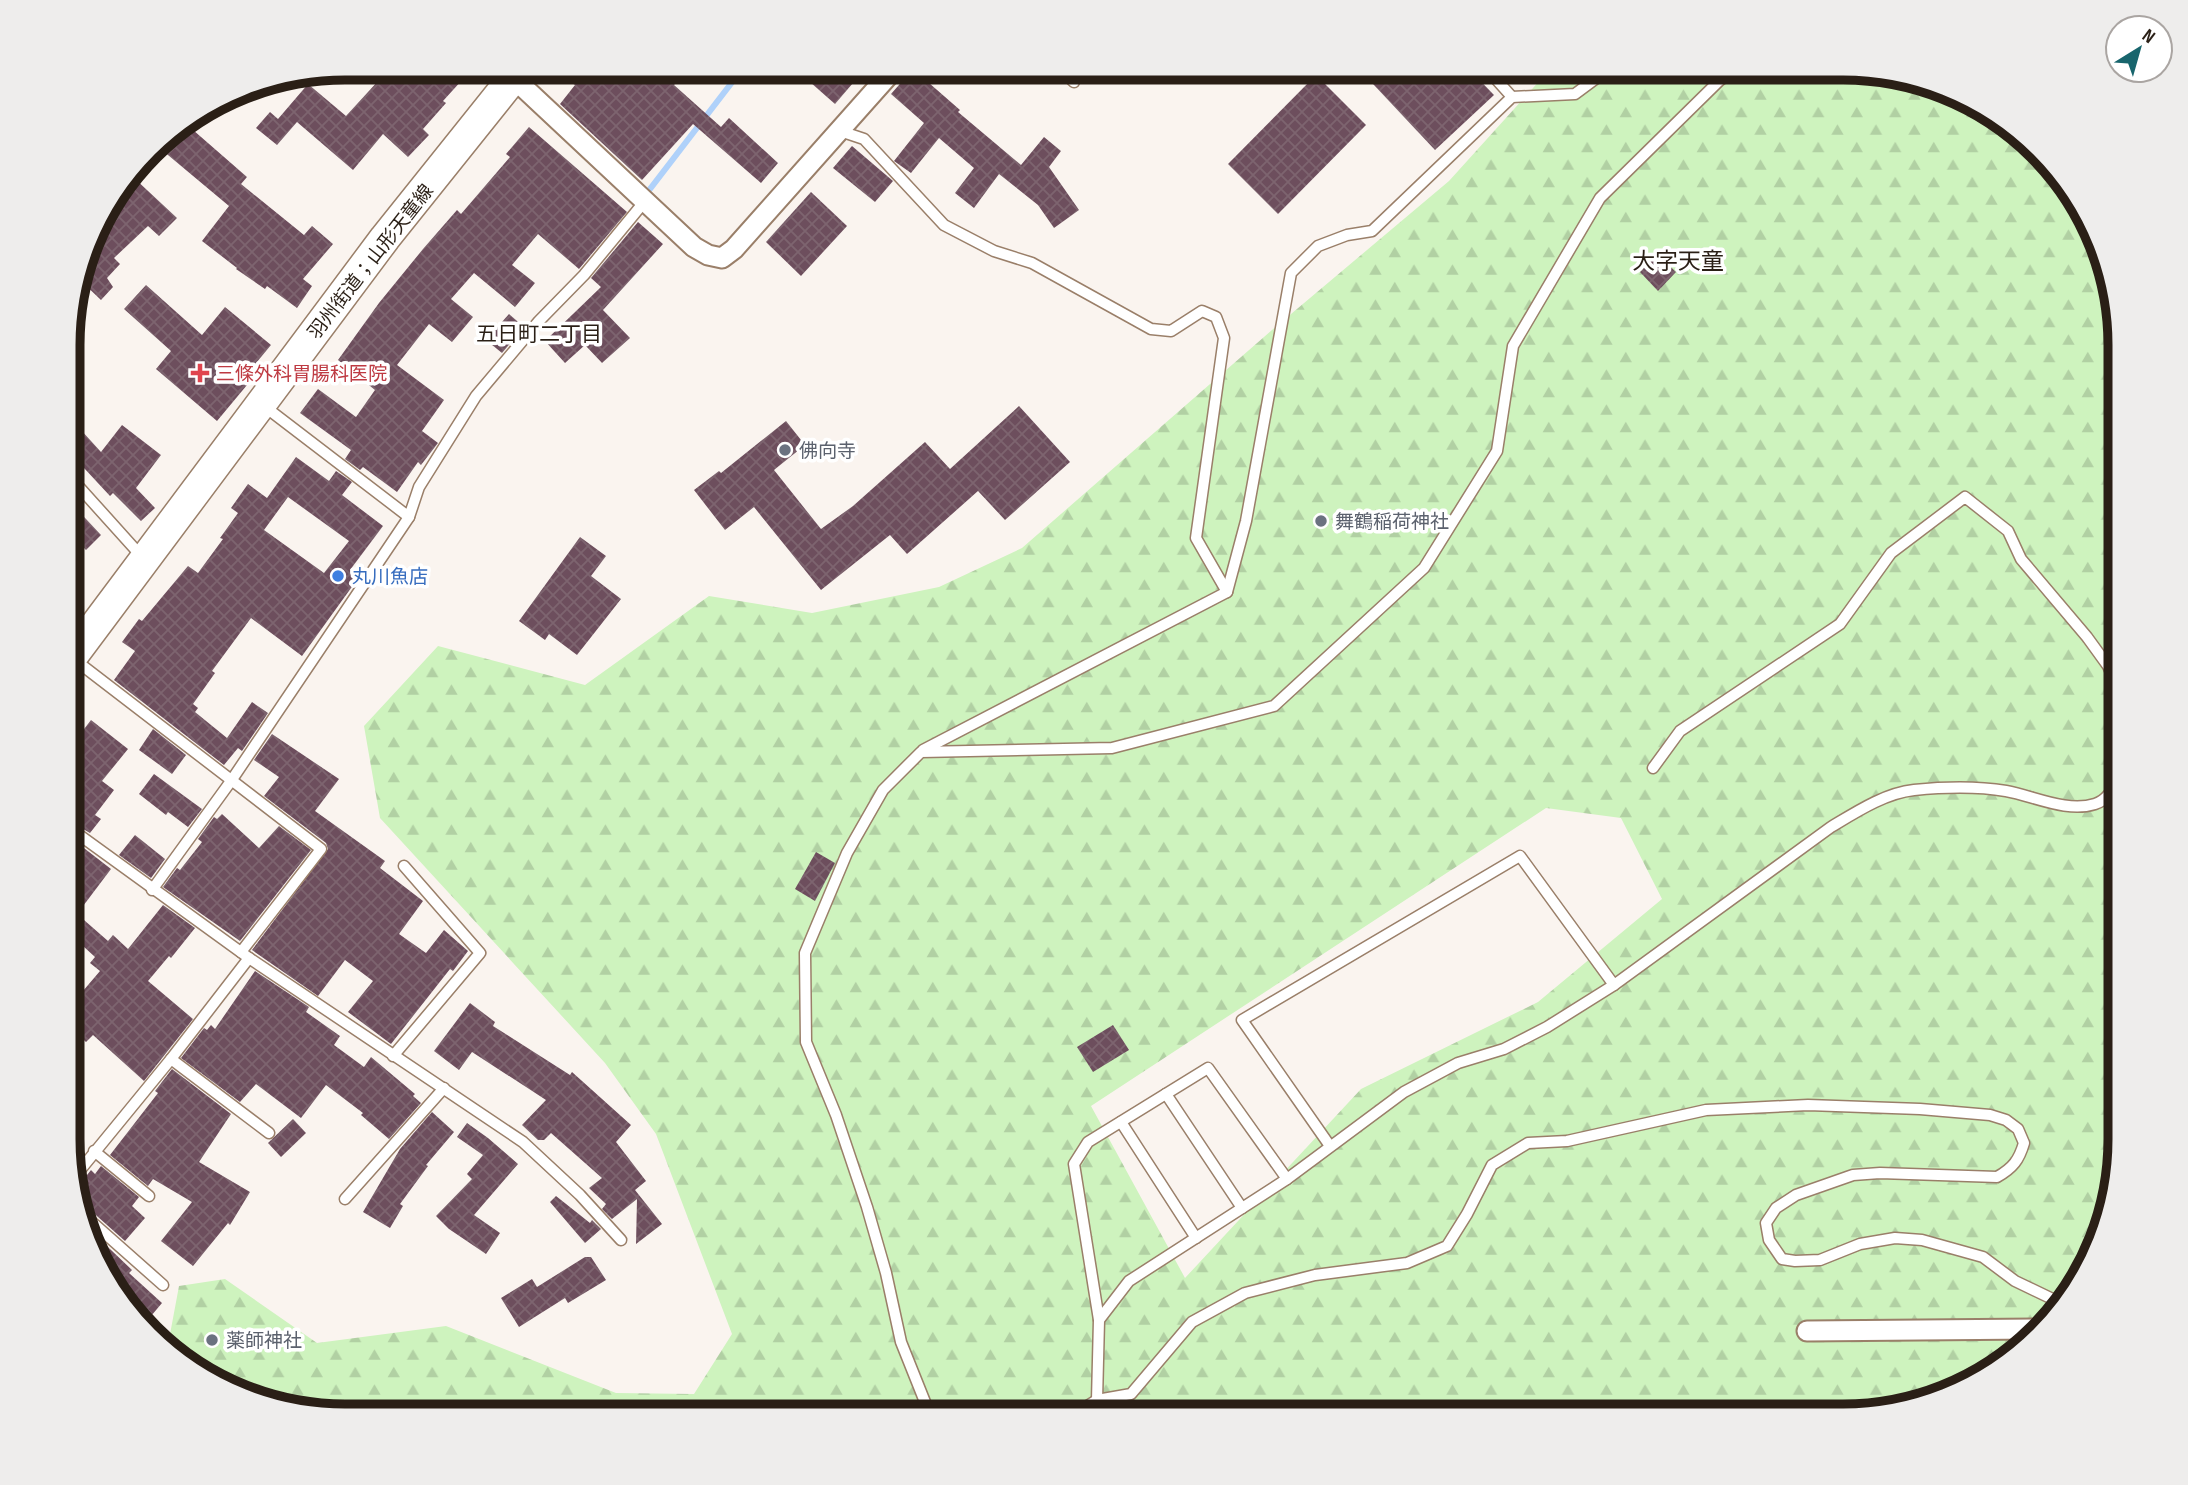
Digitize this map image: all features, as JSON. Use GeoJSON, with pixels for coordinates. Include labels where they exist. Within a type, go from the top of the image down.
{"type":"FeatureCollection","features":[{"type":"Feature","properties":{"kind":"main road","name":"羽州街道；山形天童線"},"geometry":{"type":"LineString","coordinates":[[80,646],[506,80]]}},
{"type":"Feature","properties":{"kind":"street"},"geometry":{"type":"LineString","coordinates":[[522,80],[694,247],[708,255],[722,258],[734,249],[885,80]]}},
{"type":"Feature","properties":{"kind":"street"},"geometry":{"type":"LineString","coordinates":[[1807,1331],[2028,1329]]}},
{"type":"Feature","properties":{"kind":"lane"},"geometry":{"type":"LineString","coordinates":[[1497,80],[1512,97]]}},
{"type":"Feature","properties":{"kind":"lane"},"geometry":{"type":"LineString","coordinates":[[926,1404],[901,1342],[886,1273],[867,1207],[836,1115],[806,1042],[805,953],[847,853],[883,790],[921,752],[1227,592],[1246,521],[1291,273],[1318,246],[1347,235],[1372,230],[1512,97],[1575,93],[1594,80]]}},
{"type":"Feature","properties":{"kind":"lane"},"geometry":{"type":"LineString","coordinates":[[921,752],[1112,748],[1274,706],[1424,568],[1497,451],[1513,346],[1600,198],[1720,80]]}},
{"type":"Feature","properties":{"kind":"lane"},"geometry":{"type":"LineString","coordinates":[[840,131],[864,139],[944,225],[994,251],[1032,263],[1151,329],[1171,331],[1202,311],[1216,317],[1224,338],[1196,538],[1227,592]]}},
{"type":"Feature","properties":{"kind":"lane"},"geometry":{"type":"LineString","coordinates":[[152,890],[231,781],[409,517],[419,487],[476,396],[645,201]]}},
{"type":"Feature","properties":{"kind":"lane"},"geometry":{"type":"LineString","coordinates":[[261,404],[409,517]]}},
{"type":"Feature","properties":{"kind":"lane"},"geometry":{"type":"LineString","coordinates":[[80,488],[144,559]]}},
{"type":"Feature","properties":{"kind":"lane"},"geometry":{"type":"LineString","coordinates":[[1653,768],[1680,731],[1840,624],[1891,553],[1965,497],[2008,531],[2021,559],[2108,666]]}},
{"type":"Feature","properties":{"kind":"lane"},"geometry":{"type":"LineString","coordinates":[[80,665],[321,849],[171,1059],[82,1167]]}},
{"type":"Feature","properties":{"kind":"lane"},"geometry":{"type":"LineString","coordinates":[[1098,1320],[1129,1281],[1287,1179],[1404,1092],[1458,1063],[1504,1049],[1547,1027],[1614,985],[1820,834],[1869,805],[1911,790],[1957,787],[2004,791],[2073,807],[2097,804],[2108,796]]}},
{"type":"Feature","properties":{"kind":"lane"},"geometry":{"type":"LineString","coordinates":[[80,836],[245,955],[523,1142],[580,1195],[621,1240]]}},
{"type":"Feature","properties":{"kind":"lane"},"geometry":{"type":"LineString","coordinates":[[1330,1146],[1242,1020],[1520,856],[1614,985]]}},
{"type":"Feature","properties":{"kind":"lane"},"geometry":{"type":"LineString","coordinates":[[393,1056],[480,953],[404,866]]}},
{"type":"Feature","properties":{"kind":"lane"},"geometry":{"type":"LineString","coordinates":[[171,1059],[269,1133]]}},
{"type":"Feature","properties":{"kind":"lane"},"geometry":{"type":"LineString","coordinates":[[1097,1400],[1098,1320],[1074,1164],[1088,1143],[1208,1068],[1287,1179]]}},
{"type":"Feature","properties":{"kind":"lane"},"geometry":{"type":"LineString","coordinates":[[345,1199],[444,1088]]}},
{"type":"Feature","properties":{"kind":"lane"},"geometry":{"type":"LineString","coordinates":[[1166,1094],[1242,1208]]}},
{"type":"Feature","properties":{"kind":"lane"},"geometry":{"type":"LineString","coordinates":[[1091,1404],[1097,1400],[1131,1394],[1192,1322],[1245,1293],[1315,1275],[1407,1263],[1447,1246],[1492,1165],[1528,1143],[1567,1141],[1706,1111],[1808,1105],[1932,1110],[1990,1115],[2007,1120],[2018,1129],[2024,1143],[2021,1155],[2012,1169],[1997,1177],[1880,1173],[1853,1175],[1796,1195],[1776,1208],[1766,1223],[1769,1240],[1782,1259],[1795,1261],[1821,1260],[1860,1244],[1895,1238],[1922,1240],[1983,1257],[2015,1281],[2054,1300]]}},
{"type":"Feature","properties":{"kind":"lane"},"geometry":{"type":"LineString","coordinates":[[1121,1122],[1196,1238]]}},
{"type":"Feature","properties":{"kind":"lane"},"geometry":{"type":"LineString","coordinates":[[94,1152],[149,1196]]}},
{"type":"Feature","properties":{"kind":"lane"},"geometry":{"type":"LineString","coordinates":[[95,1225],[163,1285]]}},
{"type":"Feature","properties":{"kind":"green space"},"geometry":{"type":"Polygon","coordinates":[[[1540,80],[1843,80],[1894,86],[1944,101],[1990,125],[2030,158],[2053,184],[2080,228],[2093,260],[2105,311],[2108,345],[2108,1140],[2098,1208],[2080,1257],[2053,1301],[2017,1339],[1990,1360],[1944,1384],[1911,1395],[1860,1404],[328,1404],[277,1395],[244,1384],[198,1360],[169,1338],[179,1286],[225,1279],[317,1343],[446,1326],[616,1393],[694,1394],[732,1334],[656,1134],[605,1063],[380,818],[364,726],[438,646],[585,685],[709,596],[812,613],[939,587],[1022,548],[1272,330],[1449,181],[1540,80]],[[1546,808],[1091,1106],[1185,1278],[1361,1089],[1538,1002],[1662,899],[1621,818],[1546,808]]]}},
{"type":"Feature","properties":{"kind":"building"},"geometry":{"type":"Polygon","coordinates":[[[379,80],[462,80],[423,129],[429,135],[408,157],[383,134],[353,170],[297,122],[277,145],[256,128],[270,112],[278,119],[308,84],[346,116],[379,80]]]}},
{"type":"Feature","properties":{"kind":"building"},"geometry":{"type":"Polygon","coordinates":[[[575,80],[678,80],[674,85],[721,127],[729,118],[778,163],[761,183],[693,124],[642,180],[560,104],[575,85],[572,83],[575,80]]]}},
{"type":"Feature","properties":{"kind":"building"},"geometry":{"type":"Polygon","coordinates":[[[808,80],[850,80],[853,83],[835,104],[808,80]]]}},
{"type":"Feature","properties":{"kind":"building"},"geometry":{"type":"Polygon","coordinates":[[[903,80],[926,80],[960,110],[958,112],[1021,165],[1044,137],[1061,151],[1049,167],[1079,210],[1054,228],[1038,205],[999,174],[974,208],[955,193],[974,168],[939,138],[911,173],[894,161],[924,123],[891,94],[903,80]]]}},
{"type":"Feature","properties":{"kind":"building"},"geometry":{"type":"Polygon","coordinates":[[[1311,80],[1321,80],[1366,125],[1278,214],[1228,164],[1311,80]]]}},
{"type":"Feature","properties":{"kind":"building"},"geometry":{"type":"Polygon","coordinates":[[[1369,80],[1480,80],[1494,95],[1435,150],[1369,80]]]}},
{"type":"Feature","properties":{"kind":"building"},"geometry":{"type":"Polygon","coordinates":[[[529,127],[627,212],[579,269],[538,234],[512,265],[535,283],[515,307],[474,273],[451,299],[473,317],[452,342],[429,324],[397,365],[444,400],[422,431],[438,443],[421,465],[418,462],[397,492],[363,467],[360,470],[345,459],[351,450],[300,413],[318,389],[356,417],[375,390],[338,360],[379,303],[423,249],[457,210],[461,214],[510,157],[506,154],[529,127]]]}},
{"type":"Feature","properties":{"kind":"building"},"geometry":{"type":"Polygon","coordinates":[[[192,129],[247,177],[241,184],[304,235],[312,226],[333,244],[303,279],[312,286],[297,308],[267,286],[265,289],[236,269],[202,241],[229,206],[164,152],[192,129]]]}},
{"type":"Feature","properties":{"kind":"building"},"geometry":{"type":"Polygon","coordinates":[[[852,146],[893,181],[875,202],[833,168],[852,146]]]}},
{"type":"Feature","properties":{"kind":"building"},"geometry":{"type":"Polygon","coordinates":[[[137,181],[177,218],[159,236],[148,226],[114,258],[120,264],[107,278],[113,287],[101,300],[88,287],[95,260],[116,213],[137,181]]]}},
{"type":"Feature","properties":{"kind":"building"},"geometry":{"type":"Polygon","coordinates":[[[811,192],[847,226],[801,276],[766,242],[811,192]]]}},
{"type":"Feature","properties":{"kind":"building"},"geometry":{"type":"Polygon","coordinates":[[[638,222],[663,244],[603,310],[630,338],[602,363],[585,345],[565,363],[545,341],[601,287],[591,278],[638,222]]]}},
{"type":"Feature","properties":{"kind":"building"},"geometry":{"type":"Polygon","coordinates":[[[1657,254],[1676,272],[1658,291],[1640,272],[1657,254]]]}},
{"type":"Feature","properties":{"kind":"building"},"geometry":{"type":"Polygon","coordinates":[[[146,285],[202,335],[225,307],[271,345],[247,374],[252,379],[217,421],[156,369],[171,351],[124,309],[146,285]]]}},
{"type":"Feature","properties":{"kind":"building"},"geometry":{"type":"Polygon","coordinates":[[[509,314],[524,327],[502,353],[486,340],[509,314]]]}},
{"type":"Feature","properties":{"kind":"building"},"geometry":{"type":"Polygon","coordinates":[[[1019,406],[1070,462],[1005,520],[978,491],[907,554],[890,535],[821,590],[754,507],[725,530],[694,490],[719,471],[721,473],[786,421],[805,445],[774,470],[821,529],[853,506],[925,442],[950,469],[1019,406]]]}},
{"type":"Feature","properties":{"kind":"building"},"geometry":{"type":"Polygon","coordinates":[[[122,425],[161,455],[136,488],[155,508],[141,521],[113,493],[110,496],[80,464],[80,429],[101,452],[122,425]]]}},
{"type":"Feature","properties":{"kind":"building"},"geometry":{"type":"Polygon","coordinates":[[[296,457],[329,481],[336,471],[352,482],[342,495],[383,526],[350,570],[359,577],[302,656],[251,618],[212,671],[215,673],[193,704],[198,708],[195,712],[227,738],[252,702],[268,713],[242,751],[238,748],[224,765],[114,680],[135,651],[122,642],[139,619],[142,621],[188,566],[198,573],[238,513],[231,508],[248,484],[267,498],[296,457]],[[288,497],[264,530],[324,573],[349,541],[288,497]]]}},
{"type":"Feature","properties":{"kind":"building"},"geometry":{"type":"Polygon","coordinates":[[[80,513],[101,535],[86,550],[80,544],[80,513]]]}},
{"type":"Feature","properties":{"kind":"building"},"geometry":{"type":"Polygon","coordinates":[[[580,537],[606,556],[591,576],[621,599],[577,655],[549,634],[545,640],[519,621],[580,537]]]}},
{"type":"Feature","properties":{"kind":"building"},"geometry":{"type":"Polygon","coordinates":[[[91,720],[128,749],[102,781],[114,790],[95,815],[101,819],[90,833],[80,827],[80,734],[91,720]]]}},
{"type":"Feature","properties":{"kind":"building"},"geometry":{"type":"Polygon","coordinates":[[[153,729],[186,755],[172,774],[139,750],[153,729]]]}},
{"type":"Feature","properties":{"kind":"building"},"geometry":{"type":"Polygon","coordinates":[[[272,734],[339,779],[315,811],[385,861],[380,868],[423,901],[399,934],[426,953],[444,930],[468,951],[453,971],[450,969],[391,1044],[348,1012],[373,981],[345,960],[318,996],[252,950],[328,849],[326,843],[264,796],[279,777],[254,760],[272,734]]]}},
{"type":"Feature","properties":{"kind":"building"},"geometry":{"type":"Polygon","coordinates":[[[154,774],[202,809],[188,827],[168,812],[166,815],[139,794],[154,774]]]}},
{"type":"Feature","properties":{"kind":"building"},"geometry":{"type":"Polygon","coordinates":[[[222,814],[259,848],[279,826],[311,850],[240,941],[163,887],[202,842],[198,839],[214,817],[217,819],[222,814]]]}},
{"type":"Feature","properties":{"kind":"building"},"geometry":{"type":"Polygon","coordinates":[[[135,835],[165,859],[151,878],[119,855],[135,835]]]}},
{"type":"Feature","properties":{"kind":"building"},"geometry":{"type":"Polygon","coordinates":[[[80,845],[111,869],[80,910],[80,845]]]}},
{"type":"Feature","properties":{"kind":"building"},"geometry":{"type":"Polygon","coordinates":[[[816,852],[835,863],[815,901],[795,889],[816,852]]]}},
{"type":"Feature","properties":{"kind":"building"},"geometry":{"type":"Polygon","coordinates":[[[163,905],[195,928],[148,981],[193,1019],[144,1081],[93,1035],[86,1042],[80,1036],[80,994],[100,971],[90,963],[95,957],[80,943],[80,925],[84,920],[108,941],[113,935],[128,949],[163,905]]]}},
{"type":"Feature","properties":{"kind":"building"},"geometry":{"type":"Polygon","coordinates":[[[255,971],[309,1007],[306,1012],[340,1036],[334,1045],[364,1067],[371,1057],[415,1094],[413,1096],[421,1103],[389,1139],[361,1115],[363,1113],[326,1085],[301,1118],[256,1084],[240,1102],[181,1058],[204,1028],[207,1030],[211,1025],[215,1029],[255,971]]]}},
{"type":"Feature","properties":{"kind":"building"},"geometry":{"type":"Polygon","coordinates":[[[470,1003],[495,1022],[493,1026],[570,1075],[572,1072],[631,1125],[616,1142],[646,1181],[635,1190],[662,1224],[636,1244],[637,1199],[612,1219],[602,1209],[606,1204],[589,1188],[602,1178],[551,1133],[544,1140],[538,1140],[522,1125],[546,1100],[472,1052],[459,1070],[434,1051],[470,1003]]]}},
{"type":"Feature","properties":{"kind":"building"},"geometry":{"type":"Polygon","coordinates":[[[1113,1025],[1129,1050],[1093,1072],[1077,1047],[1113,1025]]]}},
{"type":"Feature","properties":{"kind":"building"},"geometry":{"type":"Polygon","coordinates":[[[172,1069],[231,1114],[199,1162],[250,1192],[230,1225],[228,1223],[193,1266],[161,1241],[192,1202],[153,1179],[148,1186],[110,1155],[158,1093],[155,1091],[172,1069]]]}},
{"type":"Feature","properties":{"kind":"building"},"geometry":{"type":"Polygon","coordinates":[[[432,1112],[454,1132],[426,1165],[428,1166],[400,1204],[403,1206],[390,1228],[363,1212],[400,1149],[432,1112]]]}},
{"type":"Feature","properties":{"kind":"building"},"geometry":{"type":"Polygon","coordinates":[[[293,1119],[306,1133],[281,1157],[268,1143],[293,1119]]]}},
{"type":"Feature","properties":{"kind":"building"},"geometry":{"type":"Polygon","coordinates":[[[467,1123],[518,1164],[474,1215],[500,1233],[486,1254],[449,1229],[436,1216],[472,1179],[467,1174],[483,1155],[457,1137],[467,1123]]]}},
{"type":"Feature","properties":{"kind":"building"},"geometry":{"type":"Polygon","coordinates":[[[101,1166],[139,1197],[132,1206],[145,1218],[125,1241],[91,1211],[84,1179],[91,1170],[95,1174],[101,1166]]]}},
{"type":"Feature","properties":{"kind":"building"},"geometry":{"type":"Polygon","coordinates":[[[556,1196],[601,1229],[585,1243],[550,1202],[556,1196]]]}},
{"type":"Feature","properties":{"kind":"building"},"geometry":{"type":"Polygon","coordinates":[[[101,1240],[132,1270],[129,1273],[162,1303],[150,1318],[125,1287],[101,1240]]]}},
{"type":"Feature","properties":{"kind":"building"},"geometry":{"type":"Polygon","coordinates":[[[585,1257],[591,1257],[606,1280],[568,1303],[565,1298],[519,1327],[501,1298],[532,1279],[537,1287],[585,1257]]]}},
{"type":"Feature","properties":{"kind":"waterway"},"geometry":{"type":"LineString","coordinates":[[650,189],[734,80]]}},
{"type":"Feature","properties":{"kind":"place","name":"三條外科胃腸科医院"},"geometry":{"type":"Point","coordinates":[200,373]}},
{"type":"Feature","properties":{"kind":"place","name":"佛向寺"},"geometry":{"type":"Point","coordinates":[785,450]}},
{"type":"Feature","properties":{"kind":"place","name":"舞鶴稲荷神社"},"geometry":{"type":"Point","coordinates":[1321,521]}},
{"type":"Feature","properties":{"kind":"place","name":"丸川魚店"},"geometry":{"type":"Point","coordinates":[338,576]}},
{"type":"Feature","properties":{"kind":"place","name":"薬師神社"},"geometry":{"type":"Point","coordinates":[212,1340]}},
{"type":"Feature","properties":{"kind":"district","name":"大字天童"},"geometry":{"type":"Point","coordinates":[1678,261]}},
{"type":"Feature","properties":{"kind":"district","name":"五日町二丁目"},"geometry":{"type":"Point","coordinates":[539,334]}}]}
